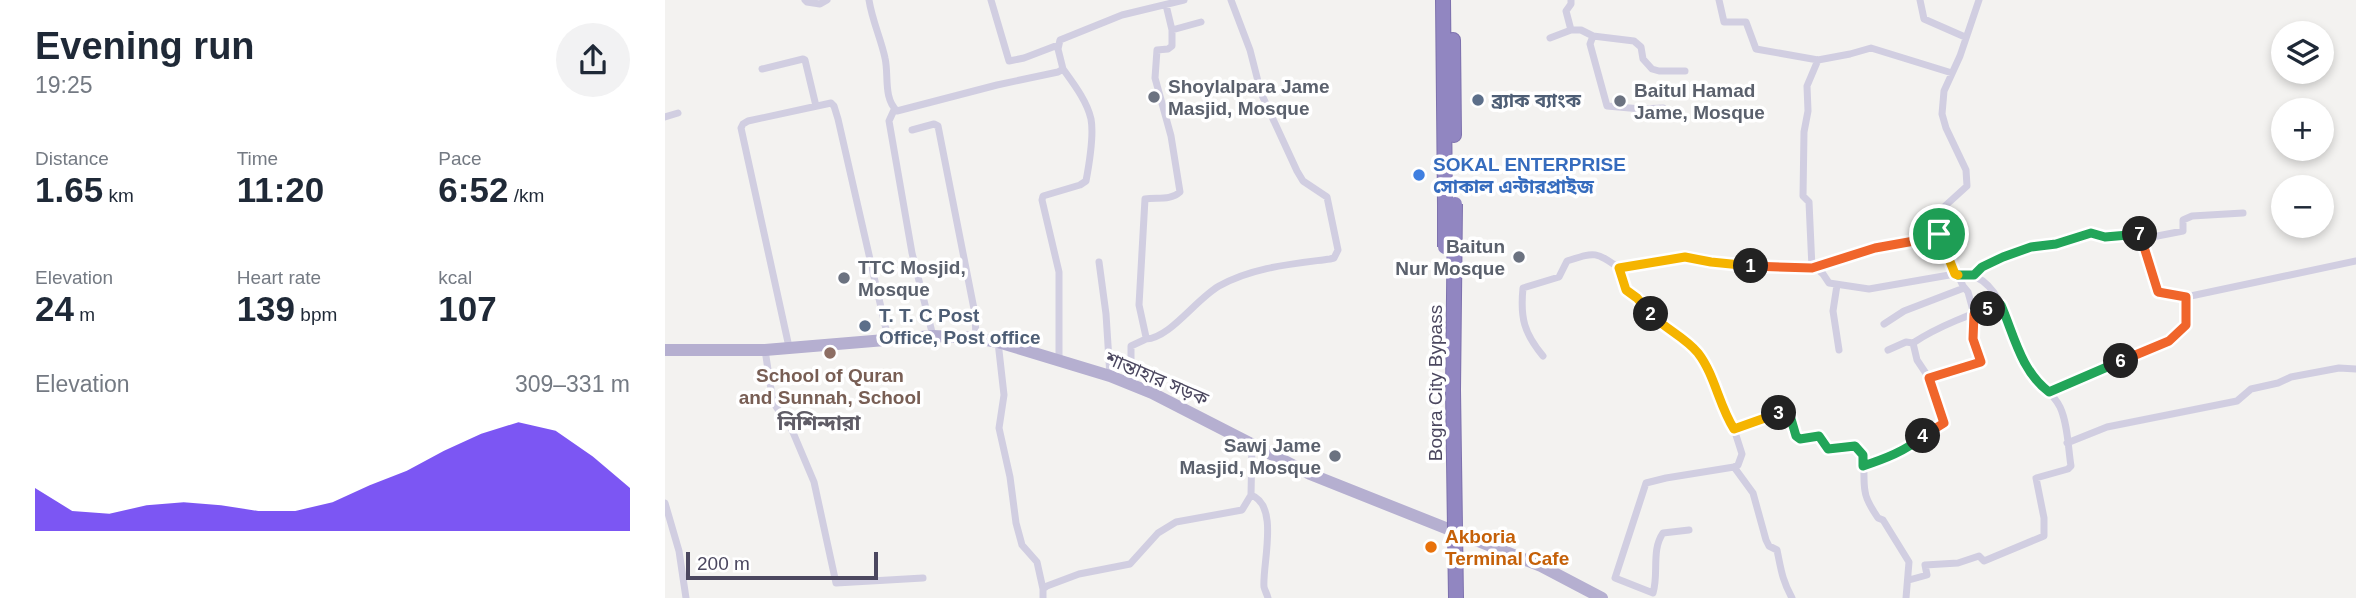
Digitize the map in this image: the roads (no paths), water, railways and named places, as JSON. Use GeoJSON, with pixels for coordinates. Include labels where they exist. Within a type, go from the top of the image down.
{"type":"FeatureCollection","features":[{"type":"Feature","properties":{"kind":"highway"},"geometry":{"type":"LineString","coordinates":[[1433,34],[1447,3]]}},
{"type":"Feature","properties":{"kind":"highway","name":"Bogra City Bypass"},"geometry":{"type":"LineString","coordinates":[[1447,3],[1456,598]]}},
{"type":"Feature","properties":{"kind":"highway","name":"Bogra City Bypass"},"geometry":{"type":"LineString","coordinates":[[1447,598],[1450,205]]}},
{"type":"Feature","properties":{"kind":"main road","name":"শান্তাহার সড়ক"},"geometry":{"type":"LineString","coordinates":[[665,350],[765,350],[933,336],[998,342],[1131,384],[1321,479],[1541,566],[1602,598]]}},
{"type":"Feature","properties":{"kind":"street"},"geometry":{"type":"LineString","coordinates":[[806,0],[820,4],[827,0]]}},
{"type":"Feature","properties":{"kind":"street"},"geometry":{"type":"LineString","coordinates":[[869,0],[885,59],[887,88],[894,110],[889,121],[912,253],[933,336]]}},
{"type":"Feature","properties":{"kind":"street"},"geometry":{"type":"LineString","coordinates":[[991,0],[1009,61],[1024,58],[1122,15],[1184,0]]}},
{"type":"Feature","properties":{"kind":"street"},"geometry":{"type":"LineString","coordinates":[[1131,384],[1131,346],[1164,334],[1195,304],[1230,281],[1266,268],[1334,258],[1338,250],[1327,197],[1303,181],[1297,171],[1261,93],[1250,50],[1231,0]]}},
{"type":"Feature","properties":{"kind":"street"},"geometry":{"type":"LineString","coordinates":[[1570,0],[1571,4],[1566,11],[1571,30]]}},
{"type":"Feature","properties":{"kind":"street"},"geometry":{"type":"LineString","coordinates":[[1719,0],[1724,22],[1746,22],[1756,49],[1818,60],[1871,48],[1952,73]]}},
{"type":"Feature","properties":{"kind":"street"},"geometry":{"type":"LineString","coordinates":[[1920,0],[1924,19],[1965,37]]}},
{"type":"Feature","properties":{"kind":"street"},"geometry":{"type":"LineString","coordinates":[[1929,378],[1981,362],[1973,339],[1974,314],[1968,292],[1957,275],[1934,222],[1934,216],[1967,186],[1966,170],[1942,114],[1944,91],[1960,56],[1979,0]]}},
{"type":"Feature","properties":{"kind":"street"},"geometry":{"type":"LineString","coordinates":[[1146,340],[1139,305],[1145,199],[1165,198],[1180,192],[1171,136],[1155,78],[1157,50],[1172,46],[1167,3]]}},
{"type":"Feature","properties":{"kind":"street"},"geometry":{"type":"LineString","coordinates":[[1172,30],[1202,22]]}},
{"type":"Feature","properties":{"kind":"street"},"geometry":{"type":"LineString","coordinates":[[1551,38],[1571,30],[1581,30],[1593,36],[1634,41],[1641,47],[1643,59],[1652,69],[1685,71]]}},
{"type":"Feature","properties":{"kind":"street"},"geometry":{"type":"LineString","coordinates":[[1593,36],[1590,41],[1592,54],[1607,106],[1663,108]]}},
{"type":"Feature","properties":{"kind":"street"},"geometry":{"type":"LineString","coordinates":[[1058,44],[1063,69],[1075,85],[1090,117],[1091,128],[1086,181],[1043,196],[1059,272],[1059,361]]}},
{"type":"Feature","properties":{"kind":"street"},"geometry":{"type":"LineString","coordinates":[[762,69],[805,60],[817,106]]}},
{"type":"Feature","properties":{"kind":"street"},"geometry":{"type":"LineString","coordinates":[[1813,268],[1810,206],[1803,196],[1803,166],[1808,111],[1807,86],[1818,60]]}},
{"type":"Feature","properties":{"kind":"street"},"geometry":{"type":"LineString","coordinates":[[894,110],[1046,76],[1063,69]]}},
{"type":"Feature","properties":{"kind":"street"},"geometry":{"type":"LineString","coordinates":[[789,347],[741,128],[748,121],[831,103],[837,112],[888,338]]}},
{"type":"Feature","properties":{"kind":"street"},"geometry":{"type":"LineString","coordinates":[[665,117],[678,113]]}},
{"type":"Feature","properties":{"kind":"street"},"geometry":{"type":"LineString","coordinates":[[912,130],[935,124],[938,126],[975,314],[976,338]]}},
{"type":"Feature","properties":{"kind":"street"},"geometry":{"type":"LineString","coordinates":[[2142,239],[2183,231],[2183,220],[2192,216],[2243,213]]}},
{"type":"Feature","properties":{"kind":"street"},"geometry":{"type":"LineString","coordinates":[[1974,275],[1982,267],[2003,257],[2031,247],[2056,244],[2091,233],[2111,237],[2139,233],[2158,292],[2186,297],[2356,261]]}},
{"type":"Feature","properties":{"kind":"street"},"geometry":{"type":"LineString","coordinates":[[1619,268],[1685,257],[1750,266],[1813,268],[1875,248],[1931,238],[1939,234]]}},
{"type":"Feature","properties":{"kind":"street"},"geometry":{"type":"LineString","coordinates":[[1543,356],[1531,341],[1524,325],[1521,310],[1523,288],[1559,277],[1567,261],[1584,255],[1600,255],[1619,268],[1626,290],[1663,326],[1687,342],[1699,355],[1734,429],[1742,454],[1738,465],[1646,483],[1615,578],[1653,593],[1656,552],[1660,538],[1663,533],[1689,530]]}},
{"type":"Feature","properties":{"kind":"street"},"geometry":{"type":"LineString","coordinates":[[1099,262],[1110,376]]}},
{"type":"Feature","properties":{"kind":"street"},"geometry":{"type":"LineString","coordinates":[[1813,268],[1823,274],[1829,283],[1869,289],[1957,275],[1974,275],[1990,289],[2001,305],[2027,366],[2061,410],[2071,466],[2036,478],[2045,519],[2044,536],[1984,561],[1979,556],[1958,563],[1925,565],[1927,575],[1909,580]]}},
{"type":"Feature","properties":{"kind":"street"},"geometry":{"type":"LineString","coordinates":[[1837,285],[1833,311],[1839,350]]}},
{"type":"Feature","properties":{"kind":"street"},"geometry":{"type":"LineString","coordinates":[[1884,324],[1905,311],[1964,288]]}},
{"type":"Feature","properties":{"kind":"street"},"geometry":{"type":"LineString","coordinates":[[2049,392],[2169,341],[2186,325],[2186,297]]}},
{"type":"Feature","properties":{"kind":"street"},"geometry":{"type":"LineString","coordinates":[[1913,344],[1927,333],[2001,305]]}},
{"type":"Feature","properties":{"kind":"street"},"geometry":{"type":"LineString","coordinates":[[998,342],[1004,395],[999,428],[1010,477],[1016,523],[1022,545],[1037,562],[1043,598]]}},
{"type":"Feature","properties":{"kind":"street"},"geometry":{"type":"LineString","coordinates":[[1888,350],[1906,342],[1913,344]]}},
{"type":"Feature","properties":{"kind":"street"},"geometry":{"type":"LineString","coordinates":[[1863,466],[1888,457],[1944,425],[1945,421],[1929,378],[1917,360],[1913,344]]}},
{"type":"Feature","properties":{"kind":"street"},"geometry":{"type":"LineString","coordinates":[[765,350],[773,402],[792,430],[814,482],[836,583],[923,578]]}},
{"type":"Feature","properties":{"kind":"street"},"geometry":{"type":"LineString","coordinates":[[2067,443],[2106,427],[2237,401],[2251,389],[2291,377],[2339,368],[2356,369]]}},
{"type":"Feature","properties":{"kind":"street"},"geometry":{"type":"LineString","coordinates":[[1734,429],[1787,411],[1798,438],[1819,436],[1828,449],[1855,446],[1863,455],[1866,497],[1878,518],[1883,520],[1907,556],[1909,580],[1906,598]]}},
{"type":"Feature","properties":{"kind":"street"},"geometry":{"type":"LineString","coordinates":[[1043,589],[1079,575],[1130,564],[1158,533],[1175,522],[1242,510],[1251,495],[1252,444]]}},
{"type":"Feature","properties":{"kind":"street"},"geometry":{"type":"LineString","coordinates":[[1734,467],[1753,493],[1766,540],[1769,546],[1777,550],[1784,583],[1792,598]]}},
{"type":"Feature","properties":{"kind":"street"},"geometry":{"type":"LineString","coordinates":[[1251,495],[1257,497],[1264,509],[1268,536],[1264,587],[1268,598]]}},
{"type":"Feature","properties":{"kind":"street"},"geometry":{"type":"LineString","coordinates":[[665,503],[667,522],[678,551],[686,598]]}},
{"type":"Feature","properties":{"kind":"place","name":"Shoylalpara Jame Masjid, Mosque"},"geometry":{"type":"Point","coordinates":[1154,97]}},
{"type":"Feature","properties":{"kind":"place","name":"ব্র্যাক ব্যাংক"},"geometry":{"type":"Point","coordinates":[1478,100]}},
{"type":"Feature","properties":{"kind":"place","name":"Baitul Hamad Jame, Mosque"},"geometry":{"type":"Point","coordinates":[1620,101]}},
{"type":"Feature","properties":{"kind":"place","name":"SOKAL ENTERPRISE সোকাল এন্টারপ্রাইজ"},"geometry":{"type":"Point","coordinates":[1419,175]}},
{"type":"Feature","properties":{"kind":"place","name":"Baitun Nur Mosque"},"geometry":{"type":"Point","coordinates":[1519,257]}},
{"type":"Feature","properties":{"kind":"place","name":"TTC Mosjid, Mosque"},"geometry":{"type":"Point","coordinates":[844,278]}},
{"type":"Feature","properties":{"kind":"place","name":"T. T. C Post Office, Post office"},"geometry":{"type":"Point","coordinates":[865,326]}},
{"type":"Feature","properties":{"kind":"place","name":"School of Quran and Sunnah, School"},"geometry":{"type":"Point","coordinates":[830,353]}},
{"type":"Feature","properties":{"kind":"place","name":"Sawj Jame Masjid, Mosque"},"geometry":{"type":"Point","coordinates":[1335,456]}},
{"type":"Feature","properties":{"kind":"place","name":"Akboria Terminal Cafe"},"geometry":{"type":"Point","coordinates":[1431,547]}},
{"type":"Feature","properties":{"kind":"district","name":"নিশিন্দারা"},"geometry":{"type":"Point","coordinates":[819,423]}}]}
